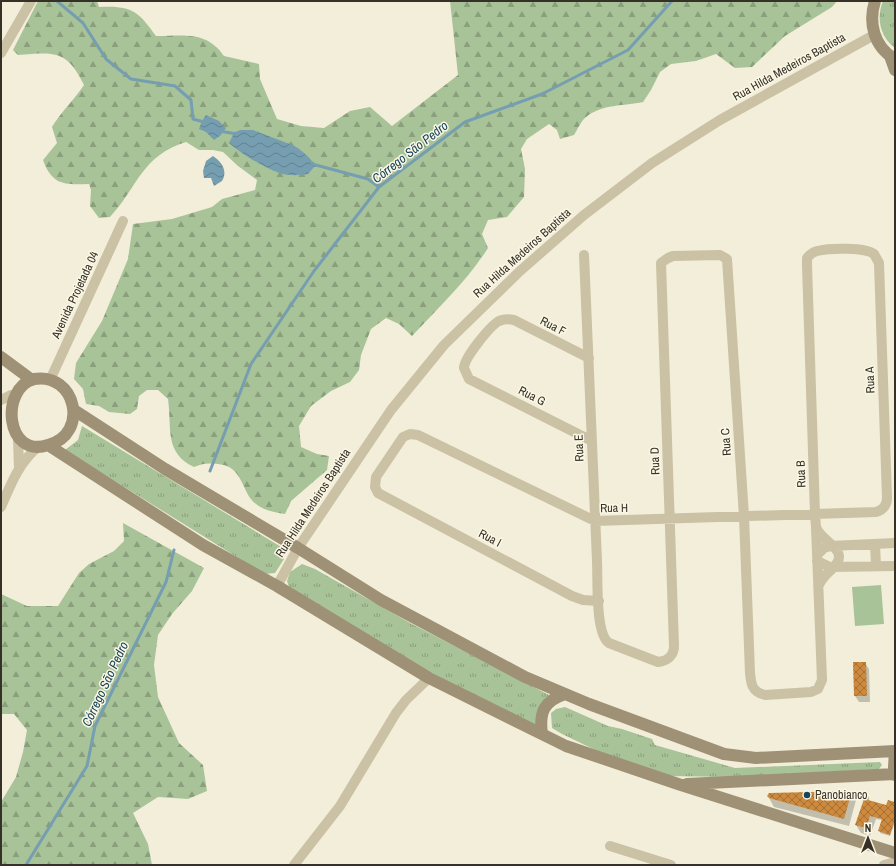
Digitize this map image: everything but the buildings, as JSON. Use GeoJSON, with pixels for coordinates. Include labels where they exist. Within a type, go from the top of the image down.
{"type":"FeatureCollection","features":[{"type":"Feature","properties":{"kind":"main road"},"geometry":{"type":"LineString","coordinates":[[874,1],[871,18],[874,35],[881,47],[893,58],[895,70]]}},
{"type":"Feature","properties":{"kind":"main road"},"geometry":{"type":"LineString","coordinates":[[1,357],[32,380]]}},
{"type":"Feature","properties":{"kind":"main road"},"geometry":{"type":"LineString","coordinates":[[44,446],[63,438],[69,431],[73,422],[74,410],[69,394],[62,387],[50,380],[32,380],[17,387],[6,397],[7,403],[4,416],[11,431],[18,439],[26,444],[44,446],[202,545],[277,586],[429,678],[566,746],[678,784],[895,853]]}},
{"type":"Feature","properties":{"kind":"main road"},"geometry":{"type":"LineString","coordinates":[[74,410],[186,481],[388,604],[525,677],[565,694],[659,731],[735,757],[756,758],[895,751],[895,775],[678,784]]}},
{"type":"Feature","properties":{"kind":"main road"},"geometry":{"type":"LineString","coordinates":[[542,734],[540,722],[544,709],[555,698],[565,694]]}},
{"type":"Feature","properties":{"kind":"street"},"geometry":{"type":"LineString","coordinates":[[1,52],[31,1]]}},
{"type":"Feature","properties":{"kind":"street","name":"Rua Hilda Medeiros Baptista"},"geometry":{"type":"LineString","coordinates":[[277,586],[298,548],[391,410],[419,374],[468,320],[520,271],[584,215],[652,163],[720,120],[874,35]]}},
{"type":"Feature","properties":{"kind":"street","name":"Avenida Projetada 04"},"geometry":{"type":"LineString","coordinates":[[50,380],[123,221]]}},
{"type":"Feature","properties":{"kind":"street","name":"Rua A"},"geometry":{"type":"LineString","coordinates":[[807,258],[811,253],[819,250],[864,250],[872,252],[877,258],[887,498],[884,507],[876,512],[815,514]]}},
{"type":"Feature","properties":{"kind":"street","name":"Rua E"},"geometry":{"type":"LineString","coordinates":[[584,254],[599,601],[601,630],[605,640]]}},
{"type":"Feature","properties":{"kind":"street","name":"Rua C"},"geometry":{"type":"LineString","coordinates":[[661,263],[673,256],[720,255],[727,259],[744,516],[751,684],[756,692],[764,695],[808,693],[818,689]]}},
{"type":"Feature","properties":{"kind":"street","name":"Rua B"},"geometry":{"type":"LineString","coordinates":[[807,258],[822,680],[818,689]]}},
{"type":"Feature","properties":{"kind":"street","name":"Rua D"},"geometry":{"type":"LineString","coordinates":[[605,640],[612,645],[654,662],[664,661],[671,657],[674,650],[661,263]]}},
{"type":"Feature","properties":{"kind":"street","name":"Rua F"},"geometry":{"type":"LineString","coordinates":[[464,370],[466,358],[497,323],[505,319],[514,320],[589,358]]}},
{"type":"Feature","properties":{"kind":"street","name":"Rua G"},"geometry":{"type":"LineString","coordinates":[[464,370],[469,379],[592,441]]}},
{"type":"Feature","properties":{"kind":"street","name":"Rua H"},"geometry":{"type":"LineString","coordinates":[[410,434],[418,435],[595,521],[815,514]]}},
{"type":"Feature","properties":{"kind":"street","name":"Rua I"},"geometry":{"type":"LineString","coordinates":[[410,434],[403,437],[376,477],[375,487],[378,494],[572,596],[583,600],[599,601]]}},
{"type":"Feature","properties":{"kind":"street"},"geometry":{"type":"LineString","coordinates":[[18,439],[19,468]]}},
{"type":"Feature","properties":{"kind":"street"},"geometry":{"type":"LineString","coordinates":[[1,507],[5,487],[28,455],[44,446]]}},
{"type":"Feature","properties":{"kind":"street"},"geometry":{"type":"LineString","coordinates":[[816,527],[822,538],[833,546],[839,555],[838,562],[825,575],[819,585]]}},
{"type":"Feature","properties":{"kind":"street"},"geometry":{"type":"LineString","coordinates":[[895,543],[833,546],[824,548],[817,558],[826,567],[895,566]]}},
{"type":"Feature","properties":{"kind":"street"},"geometry":{"type":"LineString","coordinates":[[875,544],[876,566]]}},
{"type":"Feature","properties":{"kind":"street"},"geometry":{"type":"LineString","coordinates":[[294,865],[340,806],[396,713],[406,700],[429,678]]}},
{"type":"Feature","properties":{"kind":"street"},"geometry":{"type":"LineString","coordinates":[[610,846],[671,865]]}},
{"type":"Feature","properties":{"kind":"street"},"geometry":{"type":"LineString","coordinates":[[884,865],[895,862]]}},
{"type":"Feature","properties":{"kind":"green space"},"geometry":{"type":"Polygon","coordinates":[[[38,1],[97,1],[99,7],[119,7],[133,11],[144,20],[156,36],[185,35],[202,38],[210,42],[224,56],[259,64],[260,79],[277,119],[301,126],[324,128],[350,111],[370,107],[392,126],[458,75],[450,1],[837,1],[832,7],[785,36],[752,67],[735,68],[716,54],[696,61],[671,64],[660,72],[643,102],[613,106],[592,113],[582,121],[574,135],[560,139],[557,130],[549,124],[527,139],[521,149],[525,169],[524,197],[507,217],[488,220],[482,234],[488,248],[471,272],[412,336],[399,324],[386,318],[371,329],[361,355],[359,370],[350,382],[331,391],[311,406],[299,426],[301,447],[317,454],[329,456],[327,470],[291,501],[285,514],[266,510],[256,504],[247,493],[237,475],[233,470],[226,466],[208,463],[194,467],[184,461],[178,455],[171,439],[168,399],[158,390],[147,390],[139,396],[137,409],[130,414],[109,412],[99,406],[86,404],[83,389],[74,379],[76,363],[102,321],[128,259],[133,224],[172,219],[212,207],[222,199],[255,190],[257,180],[238,166],[223,152],[199,150],[186,142],[159,155],[142,174],[110,217],[99,218],[90,206],[91,190],[89,184],[60,182],[50,174],[43,160],[57,143],[52,127],[84,85],[72,65],[65,59],[51,54],[18,55],[13,50],[38,1]]]}},
{"type":"Feature","properties":{"kind":"green space"},"geometry":{"type":"Polygon","coordinates":[[[883,1],[895,1],[895,48],[886,38],[881,27],[880,14],[883,1]]]}},
{"type":"Feature","properties":{"kind":"green space"},"geometry":{"type":"Polygon","coordinates":[[[82,426],[283,548],[284,559],[275,573],[264,574],[65,450],[78,440],[82,426]]]}},
{"type":"Feature","properties":{"kind":"green space"},"geometry":{"type":"Polygon","coordinates":[[[123,523],[204,568],[192,591],[172,614],[158,635],[154,665],[158,697],[179,743],[203,765],[207,791],[188,799],[158,797],[133,813],[148,844],[152,865],[1,865],[1,802],[16,777],[27,730],[14,714],[1,714],[1,594],[27,606],[58,606],[79,573],[89,564],[114,551],[124,541],[123,523]]]}},
{"type":"Feature","properties":{"kind":"green space"},"geometry":{"type":"Polygon","coordinates":[[[302,564],[315,569],[412,624],[549,695],[539,708],[536,725],[439,677],[290,590],[287,581],[290,572],[302,564]]]}},
{"type":"Feature","properties":{"kind":"green space"},"geometry":{"type":"Polygon","coordinates":[[[881,585],[884,624],[855,626],[852,587],[881,585]]]}},
{"type":"Feature","properties":{"kind":"green space"},"geometry":{"type":"Polygon","coordinates":[[[565,707],[608,726],[652,739],[655,745],[735,768],[880,762],[882,765],[879,769],[734,777],[665,776],[610,757],[552,728],[551,713],[556,709],[565,707]]]}},
{"type":"Feature","properties":{"kind":"water"},"geometry":{"type":"Polygon","coordinates":[[[206,115],[219,121],[226,128],[221,135],[214,140],[206,132],[199,129],[206,115]]]}},
{"type":"Feature","properties":{"kind":"water"},"geometry":{"type":"Polygon","coordinates":[[[240,130],[253,130],[290,144],[307,155],[315,166],[308,174],[290,175],[277,172],[263,166],[229,143],[234,133],[240,130]]]}},
{"type":"Feature","properties":{"kind":"water"},"geometry":{"type":"Polygon","coordinates":[[[213,156],[219,161],[224,170],[224,177],[222,181],[214,186],[211,178],[204,178],[203,171],[206,161],[213,156]]]}},
{"type":"Feature","properties":{"kind":"waterway"},"geometry":{"type":"LineString","coordinates":[[57,1],[83,23],[106,59],[131,79],[175,86],[191,100],[193,119],[204,122]]}},
{"type":"Feature","properties":{"kind":"waterway","name":"Córrego São Pedro"},"geometry":{"type":"LineString","coordinates":[[210,471],[251,364],[314,271],[379,187],[465,122],[542,94],[628,50],[672,1]]}},
{"type":"Feature","properties":{"kind":"waterway"},"geometry":{"type":"LineString","coordinates":[[219,131],[237,134]]}},
{"type":"Feature","properties":{"kind":"waterway"},"geometry":{"type":"LineString","coordinates":[[312,164],[368,179],[379,187]]}},
{"type":"Feature","properties":{"kind":"waterway","name":"Córrego São Pedro"},"geometry":{"type":"LineString","coordinates":[[26,865],[87,766],[95,726],[166,582],[174,550]]}},
{"type":"Feature","properties":{"kind":"place","name":"Panobianco"},"geometry":{"type":"Point","coordinates":[807,795]}}]}
